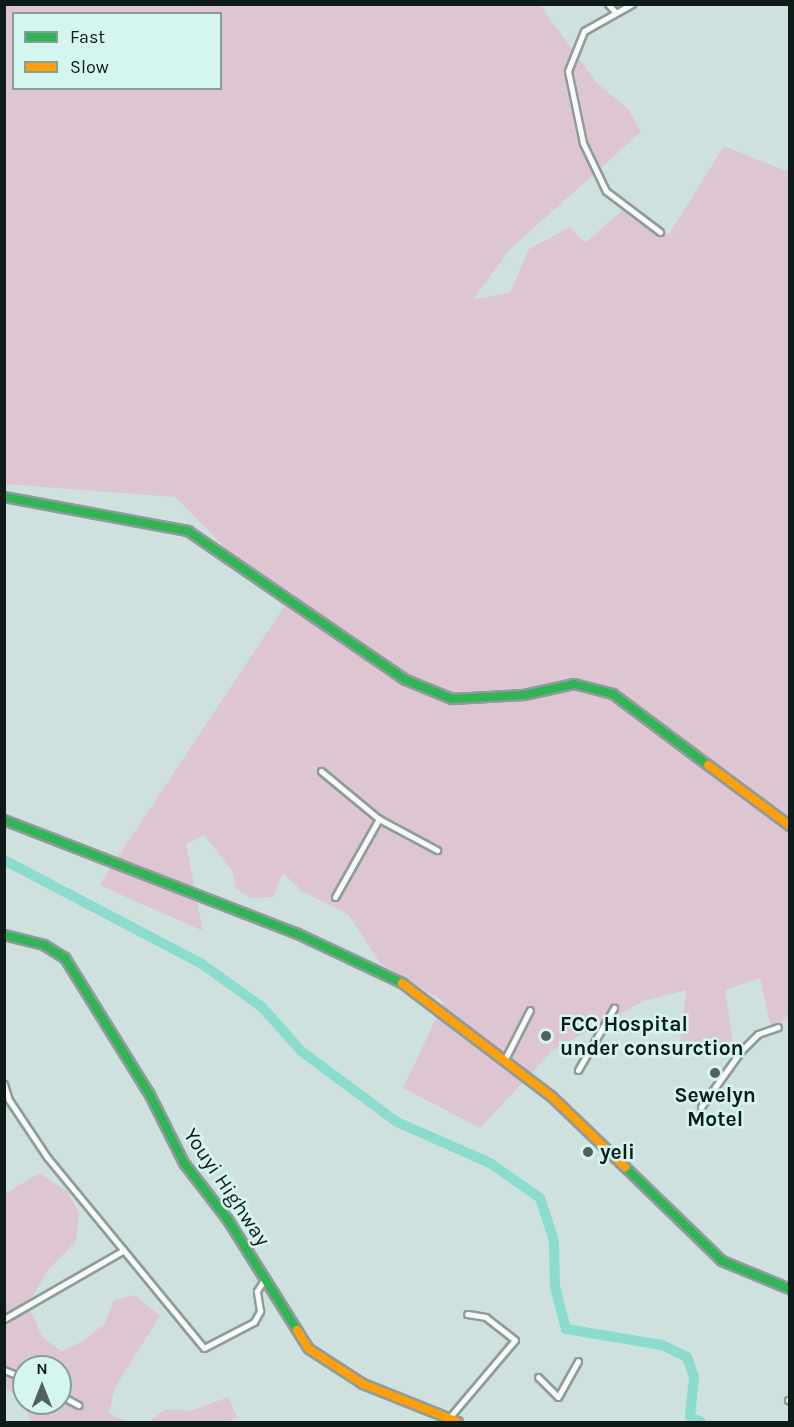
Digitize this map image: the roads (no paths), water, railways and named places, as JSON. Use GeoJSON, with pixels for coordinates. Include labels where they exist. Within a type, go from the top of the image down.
{"type":"FeatureCollection","features":[{"type":"Feature","properties":{"kind":"street"},"geometry":{"type":"LineString","coordinates":[[608,4],[616,13]]}},
{"type":"Feature","properties":{"kind":"street"},"geometry":{"type":"LineString","coordinates":[[632,4],[592,24],[572,52],[568,71],[574,111],[606,191],[660,232]]}},
{"type":"Feature","properties":{"kind":"street"},"geometry":{"type":"LineString","coordinates":[[4,497],[188,531],[406,680],[452,699],[524,695],[574,684],[613,694],[789,826]]}},
{"type":"Feature","properties":{"kind":"street"},"geometry":{"type":"LineString","coordinates":[[321,771],[379,819],[437,850]]}},
{"type":"Feature","properties":{"kind":"street"},"geometry":{"type":"LineString","coordinates":[[334,897],[379,819]]}},
{"type":"Feature","properties":{"kind":"street"},"geometry":{"type":"LineString","coordinates":[[4,820],[296,933],[412,988],[551,1096],[722,1261],[789,1289]]}},
{"type":"Feature","properties":{"kind":"street","name":"Youyi Highway"},"geometry":{"type":"LineString","coordinates":[[4,935],[44,945],[64,958],[150,1095],[184,1163],[266,1276],[309,1350],[363,1384],[458,1422]]}},
{"type":"Feature","properties":{"kind":"street"},"geometry":{"type":"LineString","coordinates":[[578,1070],[614,1008]]}},
{"type":"Feature","properties":{"kind":"street"},"geometry":{"type":"LineString","coordinates":[[504,1061],[530,1010]]}},
{"type":"Feature","properties":{"kind":"street"},"geometry":{"type":"LineString","coordinates":[[701,1107],[741,1051],[758,1034],[778,1027]]}},
{"type":"Feature","properties":{"kind":"street"},"geometry":{"type":"LineString","coordinates":[[4,1084],[9,1100],[47,1157],[204,1348],[254,1322],[260,1311],[257,1291],[266,1276]]}},
{"type":"Feature","properties":{"kind":"street"},"geometry":{"type":"LineString","coordinates":[[4,1319],[124,1250]]}},
{"type":"Feature","properties":{"kind":"street"},"geometry":{"type":"LineString","coordinates":[[449,1418],[515,1340],[486,1317],[467,1314]]}},
{"type":"Feature","properties":{"kind":"street"},"geometry":{"type":"LineString","coordinates":[[538,1377],[558,1397],[578,1361]]}},
{"type":"Feature","properties":{"kind":"street"},"geometry":{"type":"LineString","coordinates":[[72,1402],[78,1405]]}},
{"type":"Feature","properties":{"kind":"waterway"},"geometry":{"type":"LineString","coordinates":[[4,860],[202,964],[263,1008],[301,1051],[397,1122],[490,1163],[540,1198],[554,1241],[555,1287],[566,1329],[662,1345],[687,1357],[694,1377],[690,1417],[701,1422]]}},
{"type":"Feature","properties":{"kind":"waterway"},"geometry":{"type":"LineString","coordinates":[[787,1012],[790,1008]]}},
{"type":"Feature","properties":{"kind":"place","name":"FCC Hospital under consurction"},"geometry":{"type":"Point","coordinates":[546,1036]}},
{"type":"Feature","properties":{"kind":"place","name":"Sewelyn Motel"},"geometry":{"type":"Point","coordinates":[715,1073]}},
{"type":"Feature","properties":{"kind":"place","name":"yeli"},"geometry":{"type":"Point","coordinates":[588,1152]}}]}
